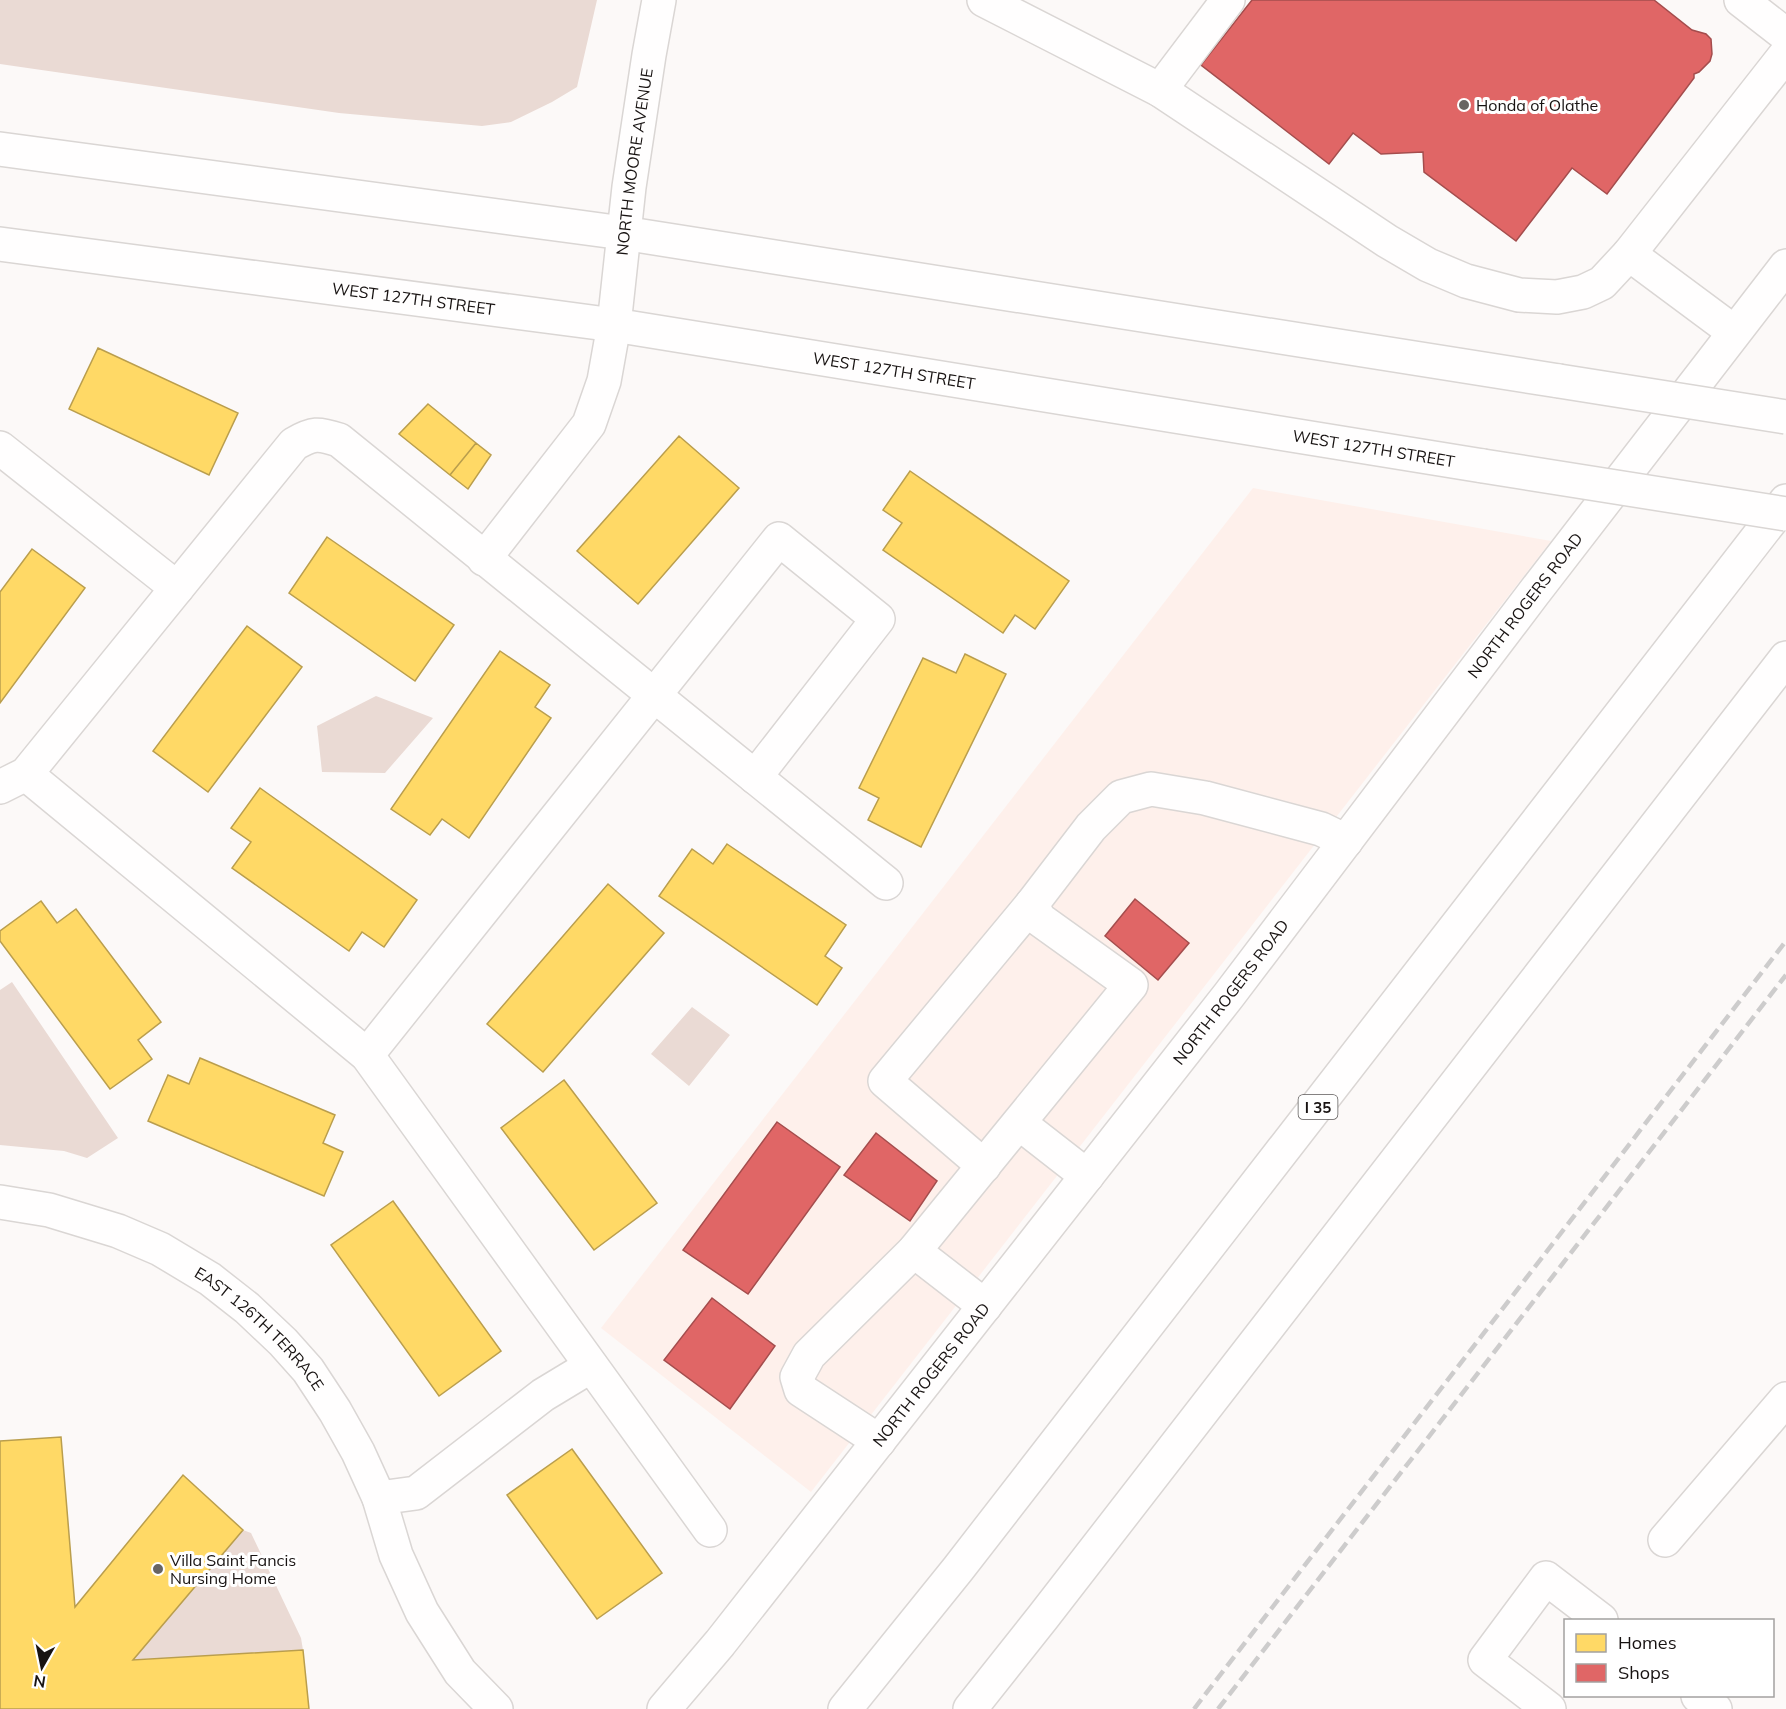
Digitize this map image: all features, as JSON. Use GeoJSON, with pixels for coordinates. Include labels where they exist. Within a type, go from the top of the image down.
{"type":"FeatureCollection","features":[{"type":"Feature","properties":{"kind":"main road","name":"NORTH MOORE AVENUE"},"geometry":{"type":"LineString","coordinates":[[484,559],[589,424],[604,381],[614,325],[623,233],[659,0]]}},
{"type":"Feature","properties":{"kind":"main road"},"geometry":{"type":"LineString","coordinates":[[984,0],[1160,90],[1387,241],[1428,265],[1466,281],[1519,295],[1557,297],[1583,292],[1602,283],[1629,254],[1786,54]]}},
{"type":"Feature","properties":{"kind":"main road"},"geometry":{"type":"LineString","coordinates":[[1160,90],[1228,0]]}},
{"type":"Feature","properties":{"kind":"main road"},"geometry":{"type":"LineString","coordinates":[[1741,0],[1786,35]]}},
{"type":"Feature","properties":{"kind":"main road"},"geometry":{"type":"LineString","coordinates":[[0,149],[623,233],[1786,417]]}},
{"type":"Feature","properties":{"kind":"main road","name":"WEST 127TH STREET"},"geometry":{"type":"LineString","coordinates":[[0,244],[614,325],[1786,514]]}},
{"type":"Feature","properties":{"kind":"main road"},"geometry":{"type":"LineString","coordinates":[[1629,254],[1734,332]]}},
{"type":"Feature","properties":{"kind":"main road","name":"NORTH ROGERS ROAD"},"geometry":{"type":"LineString","coordinates":[[664,1709],[720,1643],[1229,996],[1786,266]]}},
{"type":"Feature","properties":{"kind":"main road"},"geometry":{"type":"LineString","coordinates":[[710,1530],[367,1055],[13,781],[177,588],[294,444],[308,436],[321,434],[339,440],[886,883]]}},
{"type":"Feature","properties":{"kind":"main road"},"geometry":{"type":"LineString","coordinates":[[0,448],[177,588]]}},
{"type":"Feature","properties":{"kind":"main road","name":"I 35"},"geometry":{"type":"LineString","coordinates":[[845,1709],[958,1569],[1786,501]]}},
{"type":"Feature","properties":{"kind":"main road"},"geometry":{"type":"LineString","coordinates":[[367,1055],[779,539],[878,619],[755,777]]}},
{"type":"Feature","properties":{"kind":"main road"},"geometry":{"type":"LineString","coordinates":[[970,1709],[1051,1608],[1786,658]]}},
{"type":"Feature","properties":{"kind":"main road"},"geometry":{"type":"LineString","coordinates":[[984,1166],[885,1081],[1032,904],[1091,827],[1121,797],[1151,789],[1205,798],[1321,829],[1346,841]]}},
{"type":"Feature","properties":{"kind":"main road"},"geometry":{"type":"LineString","coordinates":[[879,1440],[801,1390],[797,1377],[809,1355],[914,1251],[1131,984],[1039,920],[1032,904]]}},
{"type":"Feature","properties":{"kind":"main road"},"geometry":{"type":"LineString","coordinates":[[1019,1123],[1087,1176]]}},
{"type":"Feature","properties":{"kind":"main road","name":"EAST 126TH TERRACE"},"geometry":{"type":"LineString","coordinates":[[0,1202],[49,1210],[118,1231],[160,1249],[210,1279],[283,1342],[308,1370],[358,1452],[379,1498],[396,1555],[422,1612],[460,1672],[496,1709]]}},
{"type":"Feature","properties":{"kind":"main road"},"geometry":{"type":"LineString","coordinates":[[914,1251],[985,1306]]}},
{"type":"Feature","properties":{"kind":"main road"},"geometry":{"type":"LineString","coordinates":[[379,1498],[416,1493],[543,1395],[591,1366]]}},
{"type":"Feature","properties":{"kind":"main road"},"geometry":{"type":"LineString","coordinates":[[1665,1540],[1786,1399]]}},
{"type":"Feature","properties":{"kind":"main road"},"geometry":{"type":"LineString","coordinates":[[1549,1709],[1485,1660],[1546,1578],[1601,1619]]}},
{"type":"Feature","properties":{"kind":"main road"},"geometry":{"type":"LineString","coordinates":[[1700,1697],[1715,1709]]}},
{"type":"Feature","properties":{"kind":"shaded area"},"geometry":{"type":"Polygon","coordinates":[[[0,0],[597,0],[577,87],[511,122],[482,126],[339,113],[0,64],[0,0]]]}},
{"type":"Feature","properties":{"kind":"shaded area"},"geometry":{"type":"Polygon","coordinates":[[[1253,488],[1551,541],[811,1492],[601,1328],[1253,488]]]}},
{"type":"Feature","properties":{"kind":"shaded area"},"geometry":{"type":"Polygon","coordinates":[[[376,696],[433,718],[385,773],[322,772],[317,726],[376,696]]]}},
{"type":"Feature","properties":{"kind":"shaded area"},"geometry":{"type":"Polygon","coordinates":[[[12,982],[118,1138],[87,1158],[64,1151],[0,1145],[0,990],[12,982]]]}},
{"type":"Feature","properties":{"kind":"shaded area"},"geometry":{"type":"Polygon","coordinates":[[[692,1007],[730,1035],[689,1086],[651,1054],[692,1007]]]}},
{"type":"Feature","properties":{"kind":"shaded area"},"geometry":{"type":"Polygon","coordinates":[[[243,1530],[251,1533],[301,1638],[303,1650],[133,1660],[243,1530]]]}},
{"type":"Feature","properties":{"kind":"building: Homes"},"geometry":{"type":"Polygon","coordinates":[[[98,348],[238,413],[209,475],[69,409],[98,348]]]}},
{"type":"Feature","properties":{"kind":"building: Homes"},"geometry":{"type":"Polygon","coordinates":[[[428,404],[476,443],[450,475],[399,434],[428,404]]]}},
{"type":"Feature","properties":{"kind":"building: Homes"},"geometry":{"type":"Polygon","coordinates":[[[679,436],[739,488],[638,604],[577,551],[679,436]]]}},
{"type":"Feature","properties":{"kind":"building: Homes"},"geometry":{"type":"Polygon","coordinates":[[[476,443],[491,455],[468,489],[450,475],[476,443]]]}},
{"type":"Feature","properties":{"kind":"building: Homes"},"geometry":{"type":"Polygon","coordinates":[[[910,471],[1069,581],[1035,629],[1015,615],[1003,633],[883,550],[902,523],[883,510],[910,471]]]}},
{"type":"Feature","properties":{"kind":"building: Homes"},"geometry":{"type":"Polygon","coordinates":[[[327,537],[454,625],[415,681],[289,593],[327,537]]]}},
{"type":"Feature","properties":{"kind":"building: Homes"},"geometry":{"type":"Polygon","coordinates":[[[32,549],[85,588],[0,703],[0,592],[32,549]]]}},
{"type":"Feature","properties":{"kind":"building: Homes"},"geometry":{"type":"Polygon","coordinates":[[[247,626],[302,667],[208,792],[153,751],[247,626]]]}},
{"type":"Feature","properties":{"kind":"building: Homes"},"geometry":{"type":"Polygon","coordinates":[[[500,651],[550,685],[535,707],[551,718],[469,838],[442,819],[430,835],[391,809],[500,651]]]}},
{"type":"Feature","properties":{"kind":"building: Homes"},"geometry":{"type":"Polygon","coordinates":[[[965,654],[1006,674],[921,847],[868,820],[879,798],[859,788],[923,658],[956,673],[965,654]]]}},
{"type":"Feature","properties":{"kind":"building: Homes"},"geometry":{"type":"Polygon","coordinates":[[[260,788],[417,900],[384,947],[362,932],[349,951],[232,868],[251,842],[231,828],[260,788]]]}},
{"type":"Feature","properties":{"kind":"building: Homes"},"geometry":{"type":"Polygon","coordinates":[[[727,844],[846,925],[825,956],[842,968],[817,1005],[659,896],[692,849],[713,864],[727,844]]]}},
{"type":"Feature","properties":{"kind":"building: Homes"},"geometry":{"type":"Polygon","coordinates":[[[608,884],[664,933],[543,1072],[487,1024],[608,884]]]}},
{"type":"Feature","properties":{"kind":"building: Homes"},"geometry":{"type":"Polygon","coordinates":[[[41,901],[57,923],[76,909],[161,1022],[138,1040],[152,1059],[110,1089],[0,941],[0,931],[41,901]]]}},
{"type":"Feature","properties":{"kind":"building: Homes"},"geometry":{"type":"Polygon","coordinates":[[[200,1058],[335,1115],[323,1143],[343,1152],[324,1196],[148,1121],[168,1075],[189,1084],[200,1058]]]}},
{"type":"Feature","properties":{"kind":"building: Homes"},"geometry":{"type":"Polygon","coordinates":[[[564,1080],[657,1203],[594,1250],[501,1128],[564,1080]]]}},
{"type":"Feature","properties":{"kind":"building: Homes"},"geometry":{"type":"Polygon","coordinates":[[[393,1201],[501,1351],[439,1396],[331,1245],[393,1201]]]}},
{"type":"Feature","properties":{"kind":"building: Homes","name":"Villa Saint Fancis Nursing Home"},"geometry":{"type":"Polygon","coordinates":[[[61,1437],[75,1607],[183,1475],[243,1530],[133,1660],[303,1650],[309,1709],[0,1709],[0,1441],[61,1437]]]}},
{"type":"Feature","properties":{"kind":"building: Homes"},"geometry":{"type":"Polygon","coordinates":[[[572,1449],[662,1573],[597,1619],[507,1495],[572,1449]]]}},
{"type":"Feature","properties":{"kind":"building: Shops","name":"Honda of Olathe"},"geometry":{"type":"Polygon","coordinates":[[[1252,0],[1654,0],[1692,30],[1706,34],[1711,39],[1712,54],[1710,61],[1694,74],[1694,78],[1607,194],[1572,168],[1516,241],[1424,172],[1423,152],[1381,154],[1353,133],[1329,164],[1201,65],[1252,0]]]}},
{"type":"Feature","properties":{"kind":"building: Shops"},"geometry":{"type":"Polygon","coordinates":[[[1135,899],[1189,943],[1158,980],[1105,936],[1135,899]]]}},
{"type":"Feature","properties":{"kind":"building: Shops"},"geometry":{"type":"Polygon","coordinates":[[[777,1122],[840,1167],[748,1294],[683,1250],[777,1122]]]}},
{"type":"Feature","properties":{"kind":"building: Shops"},"geometry":{"type":"Polygon","coordinates":[[[876,1133],[937,1181],[910,1221],[844,1175],[876,1133]]]}},
{"type":"Feature","properties":{"kind":"building: Shops"},"geometry":{"type":"Polygon","coordinates":[[[712,1298],[775,1346],[730,1409],[664,1360],[712,1298]]]}},
{"type":"Feature","properties":{"kind":"railway"},"geometry":{"type":"LineString","coordinates":[[1194,1709],[1786,941]]}},
{"type":"Feature","properties":{"kind":"railway"},"geometry":{"type":"LineString","coordinates":[[1218,1709],[1786,975]]}},
{"type":"Feature","properties":{"kind":"place","name":"Honda of Olathe"},"geometry":{"type":"Point","coordinates":[1464,105]}},
{"type":"Feature","properties":{"kind":"place","name":"Villa Saint Fancis Nursing Home"},"geometry":{"type":"Point","coordinates":[158,1569]}}]}
